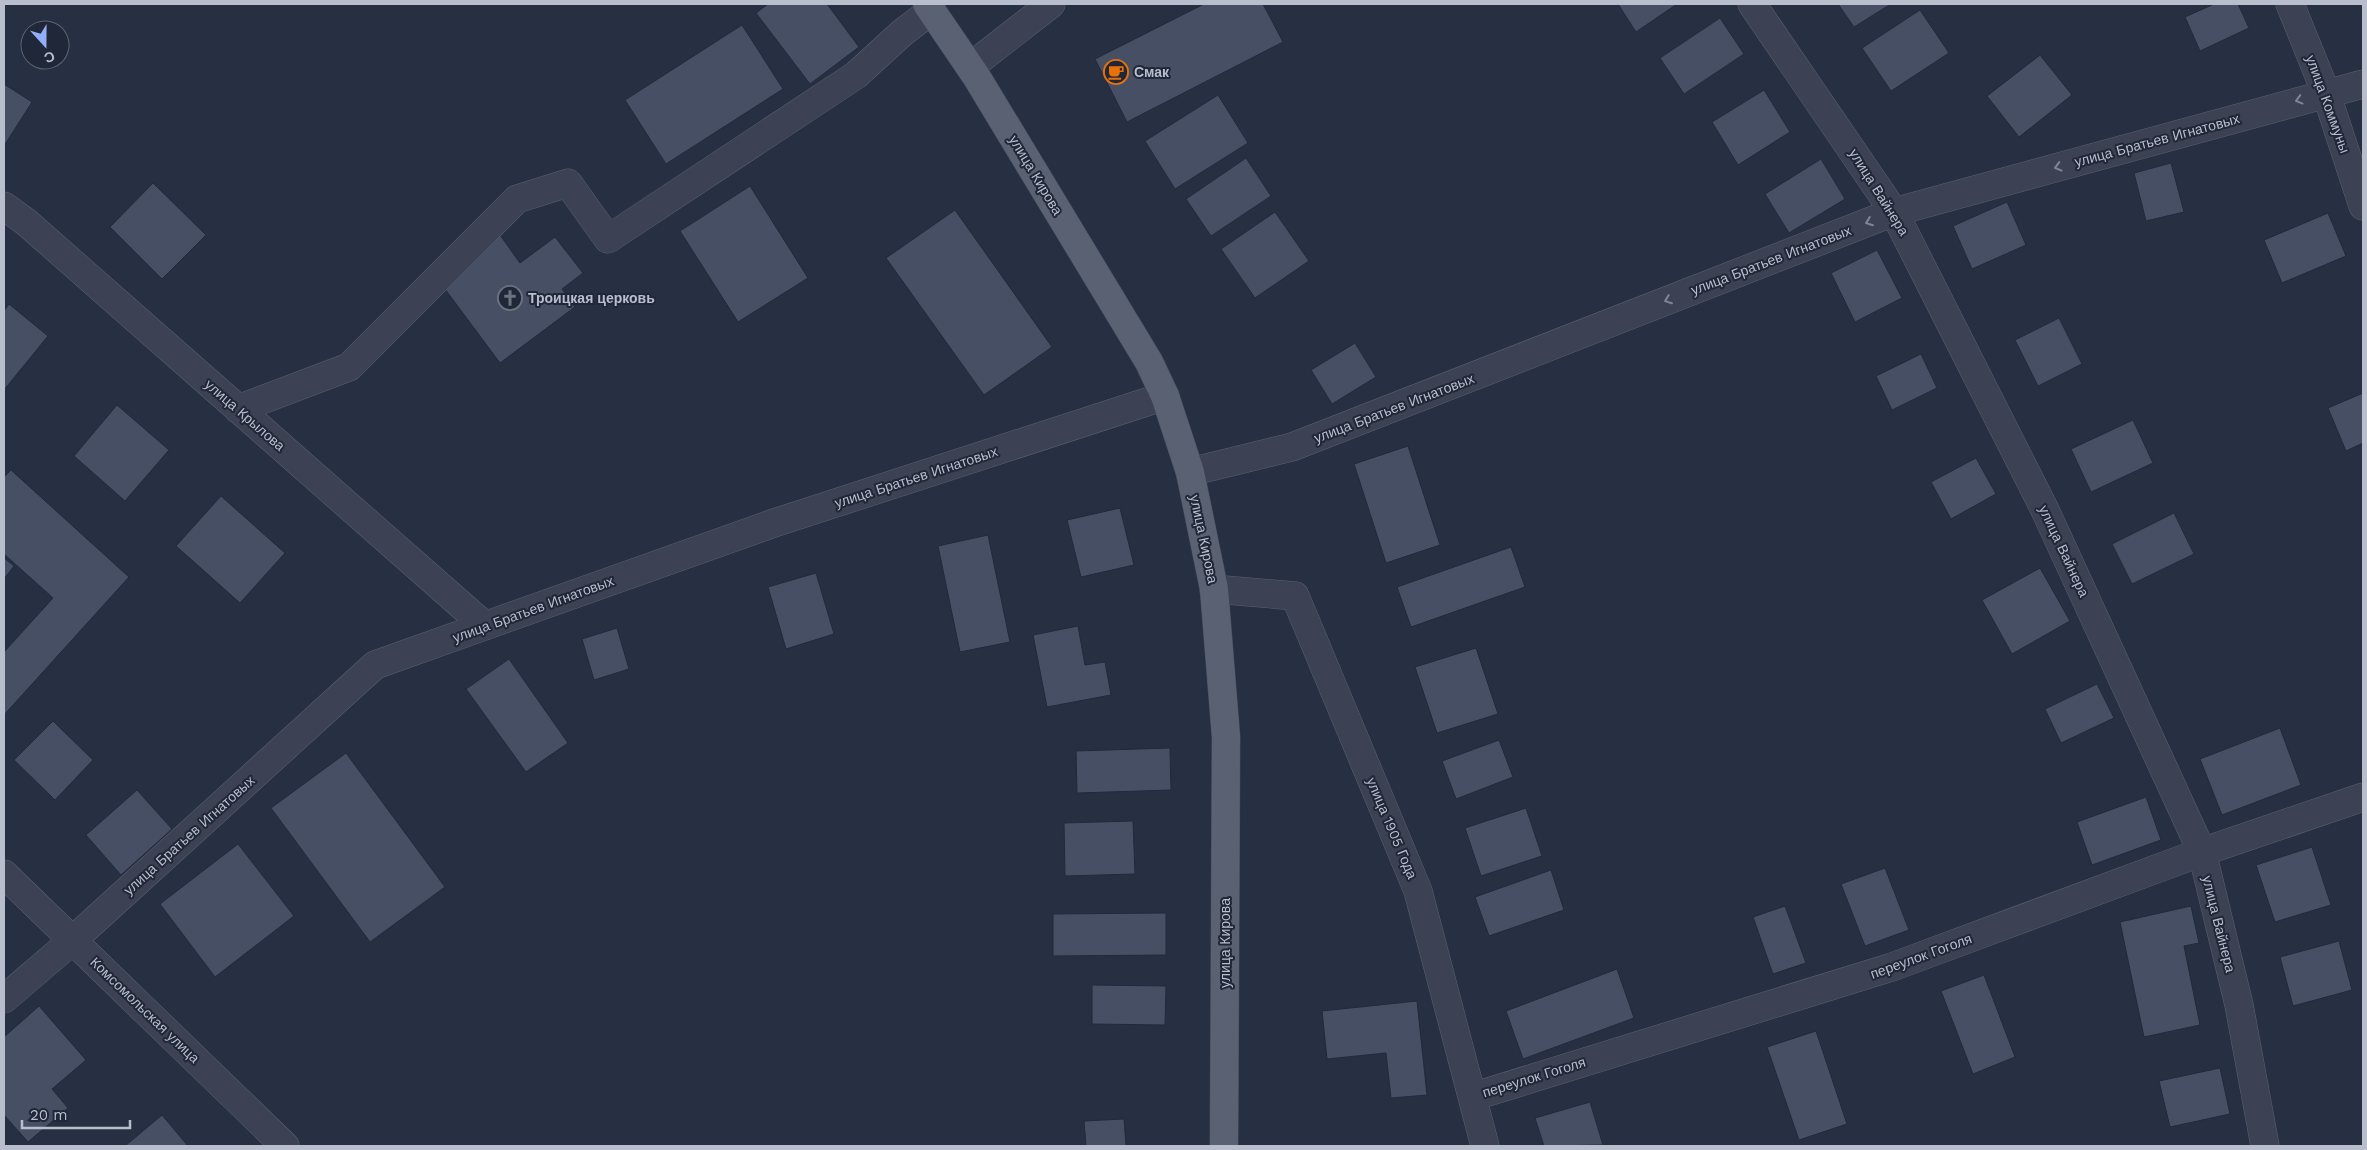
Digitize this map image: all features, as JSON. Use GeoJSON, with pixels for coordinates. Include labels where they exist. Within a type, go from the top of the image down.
{"type":"FeatureCollection","features":[{"type":"Feature","properties":{"kind":"main road","name":"улица Кирова"},"geometry":{"type":"LineString","coordinates":[[929,7],[970,67],[1149,362],[1165,396],[1190,472],[1214,589],[1226,737],[1224,1146]]}},
{"type":"Feature","properties":{"kind":"street"},"geometry":{"type":"LineString","coordinates":[[970,67],[1051,4]]}},
{"type":"Feature","properties":{"kind":"street","name":"улица Вайнера"},"geometry":{"type":"LineString","coordinates":[[1752,4],[1894,212],[2044,508],[2202,852],[2239,1005],[2265,1146]]}},
{"type":"Feature","properties":{"kind":"street","name":"улица Коммуны"},"geometry":{"type":"LineString","coordinates":[[2290,4],[2326,93],[2363,206]]}},
{"type":"Feature","properties":{"kind":"street"},"geometry":{"type":"LineString","coordinates":[[238,409],[349,367],[518,199],[568,183],[608,239],[856,75],[929,7]]}},
{"type":"Feature","properties":{"kind":"street","name":"улица Братьев Игнатовых"},"geometry":{"type":"LineString","coordinates":[[1190,472],[1292,448],[1894,212],[2363,84]]}},
{"type":"Feature","properties":{"kind":"street","name":"улица Крылова"},"geometry":{"type":"LineString","coordinates":[[4,206],[26,222],[485,626]]}},
{"type":"Feature","properties":{"kind":"street","name":"улица Братьев Игнатовых"},"geometry":{"type":"LineString","coordinates":[[4,999],[73,940],[375,666],[774,522],[1165,396]]}},
{"type":"Feature","properties":{"kind":"street","name":"улица 1905 Года"},"geometry":{"type":"LineString","coordinates":[[1214,589],[1295,596],[1418,891],[1485,1146]]}},
{"type":"Feature","properties":{"kind":"street","name":"переулок Гоголя"},"geometry":{"type":"LineString","coordinates":[[1472,1096],[1892,967],[2202,852],[2363,797]]}},
{"type":"Feature","properties":{"kind":"street","name":"Комсомольская улица"},"geometry":{"type":"LineString","coordinates":[[4,874],[285,1146]]}},
{"type":"Feature","properties":{"kind":"building"},"geometry":{"type":"Polygon","coordinates":[[[768,4],[827,4],[859,47],[810,84],[756,13],[768,4]]]}},
{"type":"Feature","properties":{"kind":"building"},"geometry":{"type":"Polygon","coordinates":[[[1204,4],[1263,4],[1283,42],[1127,122],[1095,59],[1204,4]]]}},
{"type":"Feature","properties":{"kind":"building"},"geometry":{"type":"Polygon","coordinates":[[[1618,4],[1677,4],[1636,32],[1618,4]]]}},
{"type":"Feature","properties":{"kind":"building"},"geometry":{"type":"Polygon","coordinates":[[[1838,4],[1891,4],[1854,27],[1838,4]]]}},
{"type":"Feature","properties":{"kind":"building"},"geometry":{"type":"Polygon","coordinates":[[[2214,4],[2238,4],[2249,28],[2200,51],[2185,17],[2214,4]]]}},
{"type":"Feature","properties":{"kind":"building"},"geometry":{"type":"Polygon","coordinates":[[[1920,10],[1949,53],[1891,91],[1862,48],[1920,10]]]}},
{"type":"Feature","properties":{"kind":"building"},"geometry":{"type":"Polygon","coordinates":[[[1720,18],[1744,54],[1684,94],[1660,58],[1720,18]]]}},
{"type":"Feature","properties":{"kind":"building"},"geometry":{"type":"Polygon","coordinates":[[[742,25],[783,89],[666,164],[625,100],[742,25]]]}},
{"type":"Feature","properties":{"kind":"building"},"geometry":{"type":"Polygon","coordinates":[[[2040,55],[2072,95],[2019,137],[1987,96],[2040,55]]]}},
{"type":"Feature","properties":{"kind":"building"},"geometry":{"type":"Polygon","coordinates":[[[4,84],[32,102],[4,146],[4,84]]]}},
{"type":"Feature","properties":{"kind":"building"},"geometry":{"type":"Polygon","coordinates":[[[1764,90],[1790,132],[1738,165],[1712,122],[1764,90]]]}},
{"type":"Feature","properties":{"kind":"building"},"geometry":{"type":"Polygon","coordinates":[[[1218,95],[1248,143],[1175,189],[1145,141],[1218,95]]]}},
{"type":"Feature","properties":{"kind":"building"},"geometry":{"type":"Polygon","coordinates":[[[1246,158],[1271,196],[1211,236],[1186,199],[1246,158]]]}},
{"type":"Feature","properties":{"kind":"building"},"geometry":{"type":"Polygon","coordinates":[[[1821,159],[1845,199],[1789,233],[1765,194],[1821,159]]]}},
{"type":"Feature","properties":{"kind":"building"},"geometry":{"type":"Polygon","coordinates":[[[2171,163],[2184,212],[2146,221],[2134,173],[2171,163]]]}},
{"type":"Feature","properties":{"kind":"building"},"geometry":{"type":"Polygon","coordinates":[[[153,183],[206,235],[162,279],[110,227],[153,183]]]}},
{"type":"Feature","properties":{"kind":"building"},"geometry":{"type":"Polygon","coordinates":[[[750,186],[808,278],[738,322],[680,231],[750,186]]]}},
{"type":"Feature","properties":{"kind":"building"},"geometry":{"type":"Polygon","coordinates":[[[2007,202],[2026,245],[1972,269],[1953,226],[2007,202]]]}},
{"type":"Feature","properties":{"kind":"building"},"geometry":{"type":"Polygon","coordinates":[[[955,210],[1052,347],[984,395],[886,258],[955,210]]]}},
{"type":"Feature","properties":{"kind":"building"},"geometry":{"type":"Polygon","coordinates":[[[1275,212],[1309,261],[1255,298],[1221,249],[1275,212]]]}},
{"type":"Feature","properties":{"kind":"building"},"geometry":{"type":"Polygon","coordinates":[[[2328,213],[2346,256],[2282,283],[2264,240],[2328,213]]]}},
{"type":"Feature","properties":{"kind":"building","name":"Троицкая церковь"},"geometry":{"type":"Polygon","coordinates":[[[500,235],[520,263],[555,237],[583,273],[562,289],[575,307],[500,363],[439,281],[500,235]]]}},
{"type":"Feature","properties":{"kind":"building"},"geometry":{"type":"Polygon","coordinates":[[[1877,250],[1902,298],[1855,322],[1831,273],[1877,250]]]}},
{"type":"Feature","properties":{"kind":"building"},"geometry":{"type":"Polygon","coordinates":[[[9,304],[48,336],[4,390],[4,311],[9,304]]]}},
{"type":"Feature","properties":{"kind":"building"},"geometry":{"type":"Polygon","coordinates":[[[2059,318],[2082,364],[2038,386],[2015,340],[2059,318]]]}},
{"type":"Feature","properties":{"kind":"building"},"geometry":{"type":"Polygon","coordinates":[[[1355,343],[1376,377],[1332,404],[1311,370],[1355,343]]]}},
{"type":"Feature","properties":{"kind":"building"},"geometry":{"type":"Polygon","coordinates":[[[1921,354],[1937,388],[1892,410],[1876,376],[1921,354]]]}},
{"type":"Feature","properties":{"kind":"building"},"geometry":{"type":"Polygon","coordinates":[[[2363,393],[2363,443],[2346,451],[2328,408],[2363,393]]]}},
{"type":"Feature","properties":{"kind":"building"},"geometry":{"type":"Polygon","coordinates":[[[117,405],[169,450],[125,501],[74,456],[117,405]]]}},
{"type":"Feature","properties":{"kind":"building"},"geometry":{"type":"Polygon","coordinates":[[[2133,420],[2153,463],[2091,492],[2071,449],[2133,420]]]}},
{"type":"Feature","properties":{"kind":"building"},"geometry":{"type":"Polygon","coordinates":[[[1408,446],[1440,545],[1386,563],[1354,464],[1408,446]]]}},
{"type":"Feature","properties":{"kind":"building"},"geometry":{"type":"Polygon","coordinates":[[[1976,458],[1996,494],[1951,519],[1931,482],[1976,458]]]}},
{"type":"Feature","properties":{"kind":"building"},"geometry":{"type":"Polygon","coordinates":[[[11,470],[129,577],[4,715],[4,652],[53,598],[4,554],[4,477],[11,470]]]}},
{"type":"Feature","properties":{"kind":"building"},"geometry":{"type":"Polygon","coordinates":[[[221,496],[285,553],[240,603],[176,546],[221,496]]]}},
{"type":"Feature","properties":{"kind":"building"},"geometry":{"type":"Polygon","coordinates":[[[1120,508],[1134,565],[1081,577],[1067,520],[1120,508]]]}},
{"type":"Feature","properties":{"kind":"building"},"geometry":{"type":"Polygon","coordinates":[[[2174,513],[2194,554],[2132,584],[2112,544],[2174,513]]]}},
{"type":"Feature","properties":{"kind":"building"},"geometry":{"type":"Polygon","coordinates":[[[988,535],[1010,642],[960,652],[938,546],[988,535]]]}},
{"type":"Feature","properties":{"kind":"building"},"geometry":{"type":"Polygon","coordinates":[[[1511,547],[1525,587],[1411,627],[1397,587],[1511,547]]]}},
{"type":"Feature","properties":{"kind":"building"},"geometry":{"type":"Polygon","coordinates":[[[4,558],[14,566],[4,579],[4,558]]]}},
{"type":"Feature","properties":{"kind":"building"},"geometry":{"type":"Polygon","coordinates":[[[2040,568],[2070,621],[2012,654],[1982,600],[2040,568]]]}},
{"type":"Feature","properties":{"kind":"building"},"geometry":{"type":"Polygon","coordinates":[[[816,573],[834,634],[786,649],[768,587],[816,573]]]}},
{"type":"Feature","properties":{"kind":"building"},"geometry":{"type":"Polygon","coordinates":[[[1078,626],[1085,665],[1105,662],[1111,695],[1047,707],[1033,635],[1078,626]]]}},
{"type":"Feature","properties":{"kind":"building"},"geometry":{"type":"Polygon","coordinates":[[[617,628],[629,669],[594,680],[582,639],[617,628]]]}},
{"type":"Feature","properties":{"kind":"building"},"geometry":{"type":"Polygon","coordinates":[[[1476,648],[1498,714],[1437,733],[1415,667],[1476,648]]]}},
{"type":"Feature","properties":{"kind":"building"},"geometry":{"type":"Polygon","coordinates":[[[509,659],[568,743],[526,772],[466,689],[509,659]]]}},
{"type":"Feature","properties":{"kind":"building"},"geometry":{"type":"Polygon","coordinates":[[[2097,684],[2114,718],[2061,743],[2045,709],[2097,684]]]}},
{"type":"Feature","properties":{"kind":"building"},"geometry":{"type":"Polygon","coordinates":[[[53,721],[93,760],[55,800],[14,760],[53,721]]]}},
{"type":"Feature","properties":{"kind":"building"},"geometry":{"type":"Polygon","coordinates":[[[2280,728],[2301,785],[2222,815],[2200,759],[2280,728]]]}},
{"type":"Feature","properties":{"kind":"building"},"geometry":{"type":"Polygon","coordinates":[[[1499,740],[1513,777],[1456,799],[1442,761],[1499,740]]]}},
{"type":"Feature","properties":{"kind":"building"},"geometry":{"type":"Polygon","coordinates":[[[1170,748],[1171,790],[1077,793],[1076,751],[1170,748]]]}},
{"type":"Feature","properties":{"kind":"building"},"geometry":{"type":"Polygon","coordinates":[[[346,753],[445,887],[370,942],[271,808],[346,753]]]}},
{"type":"Feature","properties":{"kind":"building"},"geometry":{"type":"Polygon","coordinates":[[[137,790],[172,829],[121,875],[86,835],[137,790]]]}},
{"type":"Feature","properties":{"kind":"building"},"geometry":{"type":"Polygon","coordinates":[[[2146,797],[2161,840],[2092,865],[2077,822],[2146,797]]]}},
{"type":"Feature","properties":{"kind":"building"},"geometry":{"type":"Polygon","coordinates":[[[1526,808],[1542,856],[1481,876],[1465,828],[1526,808]]]}},
{"type":"Feature","properties":{"kind":"building"},"geometry":{"type":"Polygon","coordinates":[[[1133,821],[1135,874],[1065,876],[1064,823],[1133,821]]]}},
{"type":"Feature","properties":{"kind":"building"},"geometry":{"type":"Polygon","coordinates":[[[238,844],[294,916],[215,977],[160,904],[238,844]]]}},
{"type":"Feature","properties":{"kind":"building"},"geometry":{"type":"Polygon","coordinates":[[[2312,847],[2331,905],[2275,922],[2256,865],[2312,847]]]}},
{"type":"Feature","properties":{"kind":"building"},"geometry":{"type":"Polygon","coordinates":[[[1885,868],[1909,930],[1865,946],[1841,884],[1885,868]]]}},
{"type":"Feature","properties":{"kind":"building"},"geometry":{"type":"Polygon","coordinates":[[[1551,870],[1564,910],[1489,936],[1475,897],[1551,870]]]}},
{"type":"Feature","properties":{"kind":"building"},"geometry":{"type":"Polygon","coordinates":[[[1785,906],[1806,963],[1773,974],[1753,917],[1785,906]]]}},
{"type":"Feature","properties":{"kind":"building"},"geometry":{"type":"Polygon","coordinates":[[[2191,906],[2199,943],[2184,946],[2200,1025],[2144,1037],[2120,922],[2191,906]]]}},
{"type":"Feature","properties":{"kind":"building"},"geometry":{"type":"Polygon","coordinates":[[[1166,913],[1166,955],[1053,956],[1053,914],[1166,913]]]}},
{"type":"Feature","properties":{"kind":"building"},"geometry":{"type":"Polygon","coordinates":[[[2339,941],[2352,990],[2293,1006],[2280,957],[2339,941]]]}},
{"type":"Feature","properties":{"kind":"building"},"geometry":{"type":"Polygon","coordinates":[[[1617,969],[1634,1018],[1523,1059],[1506,1011],[1617,969]]]}},
{"type":"Feature","properties":{"kind":"building"},"geometry":{"type":"Polygon","coordinates":[[[1984,975],[2015,1057],[1973,1074],[1941,991],[1984,975]]]}},
{"type":"Feature","properties":{"kind":"building"},"geometry":{"type":"Polygon","coordinates":[[[1092,985],[1166,986],[1165,1025],[1092,1024],[1092,985]]]}},
{"type":"Feature","properties":{"kind":"building"},"geometry":{"type":"Polygon","coordinates":[[[1417,1001],[1427,1095],[1391,1098],[1386,1053],[1327,1059],[1322,1011],[1417,1001]]]}},
{"type":"Feature","properties":{"kind":"building"},"geometry":{"type":"Polygon","coordinates":[[[39,1006],[86,1060],[52,1089],[68,1108],[28,1142],[4,1115],[4,1037],[39,1006]]]}},
{"type":"Feature","properties":{"kind":"building"},"geometry":{"type":"Polygon","coordinates":[[[1816,1031],[1847,1124],[1799,1140],[1767,1047],[1816,1031]]]}},
{"type":"Feature","properties":{"kind":"building"},"geometry":{"type":"Polygon","coordinates":[[[2220,1068],[2230,1114],[2170,1127],[2159,1081],[2220,1068]]]}},
{"type":"Feature","properties":{"kind":"building"},"geometry":{"type":"Polygon","coordinates":[[[1590,1102],[1603,1145],[1544,1146],[1535,1118],[1590,1102]]]}},
{"type":"Feature","properties":{"kind":"building"},"geometry":{"type":"Polygon","coordinates":[[[162,1115],[188,1146],[125,1146],[162,1115]]]}},
{"type":"Feature","properties":{"kind":"building"},"geometry":{"type":"Polygon","coordinates":[[[1124,1119],[1126,1146],[1086,1146],[1084,1121],[1124,1119]]]}},
{"type":"Feature","properties":{"kind":"place","name":"Смак"},"geometry":{"type":"Point","coordinates":[1116,72]}},
{"type":"Feature","properties":{"kind":"place","name":"Троицкая церковь"},"geometry":{"type":"Point","coordinates":[510,298]}}]}
